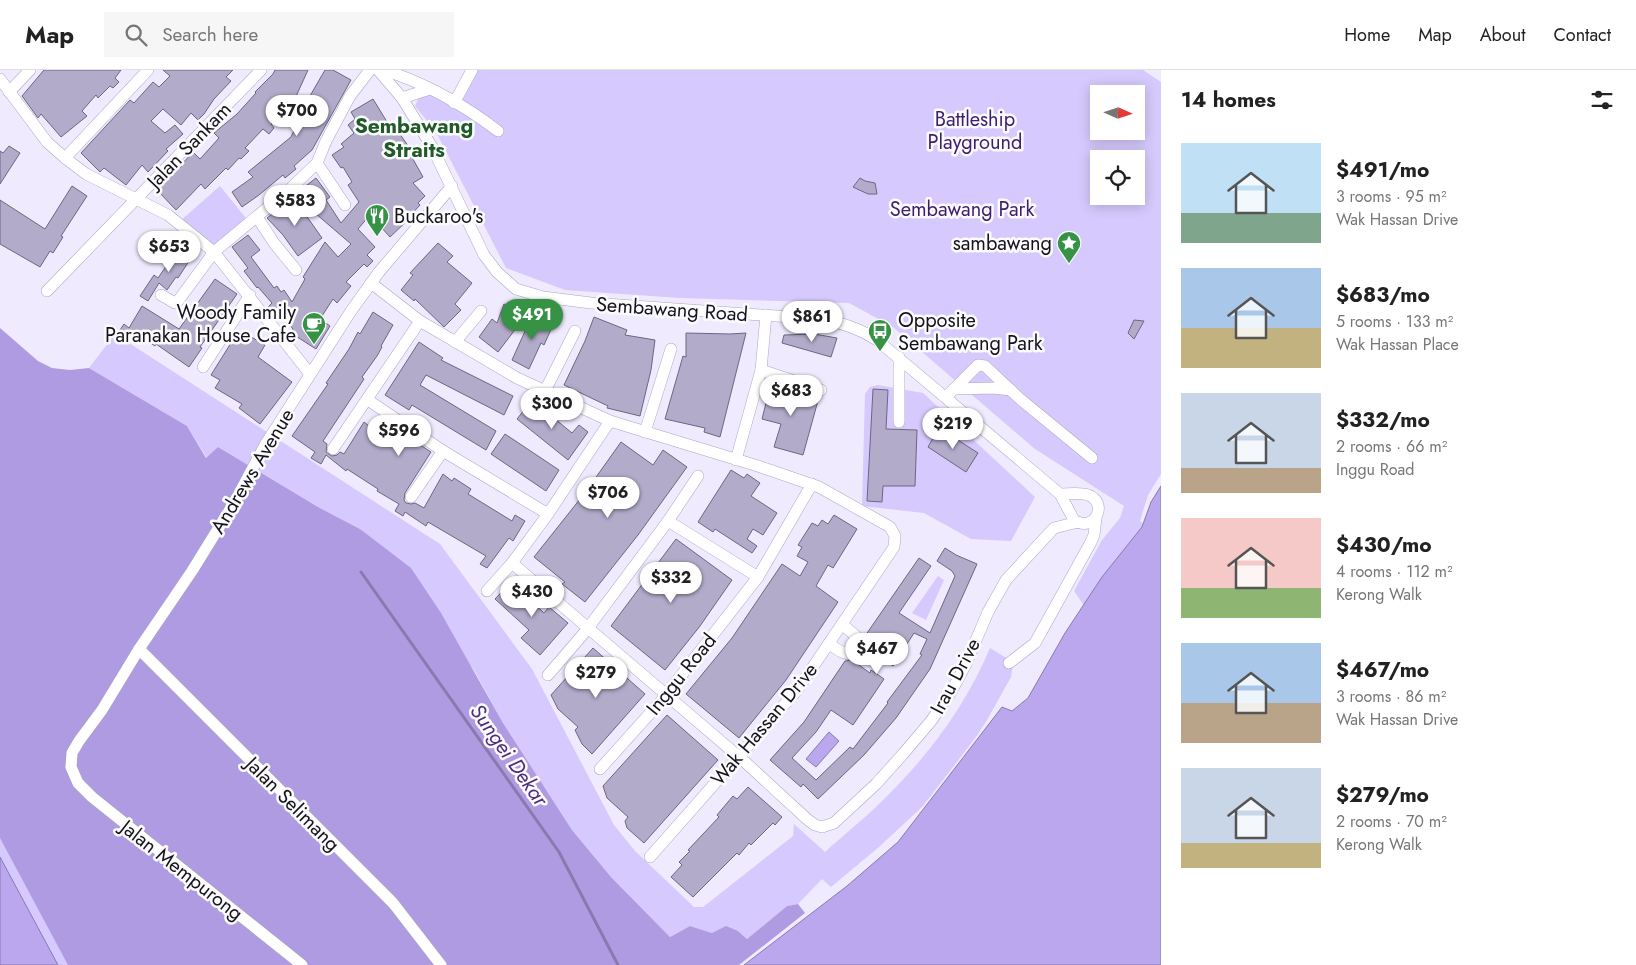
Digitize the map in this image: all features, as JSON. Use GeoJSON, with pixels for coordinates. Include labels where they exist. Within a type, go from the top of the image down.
{"type":"FeatureCollection","features":[{"type":"Feature","properties":{"kind":"street"},"geometry":{"type":"LineString","coordinates":[[9,92],[30,70]]}},
{"type":"Feature","properties":{"kind":"street"},"geometry":{"type":"LineString","coordinates":[[64,158],[148,70]]}},
{"type":"Feature","properties":{"kind":"street","name":"Jalan Sankam"},"geometry":{"type":"LineString","coordinates":[[47,291],[261,70]]}},
{"type":"Feature","properties":{"kind":"street"},"geometry":{"type":"LineString","coordinates":[[161,294],[174,302],[178,301],[214,252],[290,189],[317,163],[350,96],[370,70]]}},
{"type":"Feature","properties":{"kind":"street","name":"Sembawang Road"},"geometry":{"type":"LineString","coordinates":[[378,70],[402,98],[432,147],[484,255],[497,272],[516,289],[543,297],[591,303],[835,321],[865,332],[950,393],[1060,494],[1072,517],[1078,522]]}},
{"type":"Feature","properties":{"kind":"street"},"geometry":{"type":"LineString","coordinates":[[384,70],[407,77],[473,112],[498,131]]}},
{"type":"Feature","properties":{"kind":"street"},"geometry":{"type":"LineString","coordinates":[[454,103],[472,70]]}},
{"type":"Feature","properties":{"kind":"street"},"geometry":{"type":"LineString","coordinates":[[0,79],[47,142],[64,158],[86,174],[168,215],[214,252],[250,295],[310,374]]}},
{"type":"Feature","properties":{"kind":"street"},"geometry":{"type":"LineString","coordinates":[[402,98],[430,89]]}},
{"type":"Feature","properties":{"kind":"street"},"geometry":{"type":"LineString","coordinates":[[317,163],[345,206]]}},
{"type":"Feature","properties":{"kind":"street","name":"Andrews Avenue"},"geometry":{"type":"LineString","coordinates":[[71,767],[72,753],[78,741],[102,710],[139,649],[197,563],[234,503],[265,445],[310,374],[371,283],[452,186]]}},
{"type":"Feature","properties":{"kind":"street"},"geometry":{"type":"LineString","coordinates":[[257,217],[274,243],[296,270]]}},
{"type":"Feature","properties":{"kind":"street","name":"Wak Hassan Drive"},"geometry":{"type":"LineString","coordinates":[[371,283],[420,321],[517,378],[610,420],[812,484],[890,527],[895,536],[894,547],[786,705],[650,857]]}},
{"type":"Feature","properties":{"kind":"street"},"geometry":{"type":"LineString","coordinates":[[203,367],[250,295]]}},
{"type":"Feature","properties":{"kind":"street"},"geometry":{"type":"LineString","coordinates":[[455,342],[480,311]]}},
{"type":"Feature","properties":{"kind":"street"},"geometry":{"type":"LineString","coordinates":[[736,460],[761,370],[766,315]]}},
{"type":"Feature","properties":{"kind":"street"},"geometry":{"type":"LineString","coordinates":[[334,449],[420,321]]}},
{"type":"Feature","properties":{"kind":"street"},"geometry":{"type":"LineString","coordinates":[[545,390],[575,332]]}},
{"type":"Feature","properties":{"kind":"street"},"geometry":{"type":"LineString","coordinates":[[645,432],[670,349]]}},
{"type":"Feature","properties":{"kind":"street"},"geometry":{"type":"LineString","coordinates":[[899,358],[899,422]]}},
{"type":"Feature","properties":{"kind":"street"},"geometry":{"type":"LineString","coordinates":[[950,393],[975,368],[981,365],[985,366],[1092,458]]}},
{"type":"Feature","properties":{"kind":"street"},"geometry":{"type":"LineString","coordinates":[[761,370],[820,390]]}},
{"type":"Feature","properties":{"kind":"street"},"geometry":{"type":"LineString","coordinates":[[950,393],[993,388],[1011,390]]}},
{"type":"Feature","properties":{"kind":"street"},"geometry":{"type":"LineString","coordinates":[[368,400],[443,451],[548,514]]}},
{"type":"Feature","properties":{"kind":"street"},"geometry":{"type":"LineString","coordinates":[[486,591],[512,563],[548,514],[610,420]]}},
{"type":"Feature","properties":{"kind":"street"},"geometry":{"type":"LineString","coordinates":[[411,497],[443,451]]}},
{"type":"Feature","properties":{"kind":"street"},"geometry":{"type":"LineString","coordinates":[[548,675],[588,628],[668,521],[698,476]]}},
{"type":"Feature","properties":{"kind":"street","name":"Inggu Road"},"geometry":{"type":"LineString","coordinates":[[600,769],[666,695],[758,577],[812,484]]}},
{"type":"Feature","properties":{"kind":"street"},"geometry":{"type":"LineString","coordinates":[[1009,663],[1035,644],[1094,535],[1098,512],[1097,503],[1093,498],[1085,494],[1060,494]]}},
{"type":"Feature","properties":{"kind":"street"},"geometry":{"type":"LineString","coordinates":[[1069,509],[1070,504],[1076,497],[1085,494]]}},
{"type":"Feature","properties":{"kind":"street"},"geometry":{"type":"LineString","coordinates":[[1078,522],[1088,523],[1096,518]]}},
{"type":"Feature","properties":{"kind":"street"},"geometry":{"type":"LineString","coordinates":[[668,521],[758,577]]}},
{"type":"Feature","properties":{"kind":"street","name":"Irau Drive"},"geometry":{"type":"LineString","coordinates":[[739,757],[814,825],[822,827],[834,823],[876,784],[931,721],[965,666],[988,612],[1006,580],[1054,528],[1078,522]]}},
{"type":"Feature","properties":{"kind":"street"},"geometry":{"type":"LineString","coordinates":[[512,563],[739,757]]}},
{"type":"Feature","properties":{"kind":"street"},"geometry":{"type":"LineString","coordinates":[[829,644],[846,654],[856,649],[859,642],[858,638],[842,624]]}},
{"type":"Feature","properties":{"kind":"street","name":"Jalan Selimang"},"geometry":{"type":"LineString","coordinates":[[139,649],[393,903],[439,964]]}},
{"type":"Feature","properties":{"kind":"street","name":"Jalan Mempurong"},"geometry":{"type":"LineString","coordinates":[[71,767],[78,783],[107,810],[302,965]]}},
{"type":"Feature","properties":{"kind":"green space","name":"Sembawang Park"},"geometry":{"type":"Polygon","coordinates":[[[477,70],[1143,70],[1161,82],[1161,474],[1148,495],[1140,521],[1154,533],[1094,620],[1074,591],[1102,540],[1120,518],[1124,506],[1035,449],[893,327],[849,303],[680,298],[565,290],[506,268],[436,132],[415,106],[419,97],[425,92],[456,108],[477,70]]]}},
{"type":"Feature","properties":{"kind":"green space"},"geometry":{"type":"Polygon","coordinates":[[[220,186],[249,222],[214,250],[179,222],[220,186]]]}},
{"type":"Feature","properties":{"kind":"green space"},"geometry":{"type":"Polygon","coordinates":[[[115,334],[440,544],[532,669],[614,825],[635,851],[694,907],[703,907],[793,836],[794,824],[825,852],[882,801],[934,743],[971,688],[990,648],[1013,662],[1011,677],[976,737],[923,806],[879,847],[831,887],[822,879],[798,904],[787,906],[747,939],[738,931],[712,933],[690,926],[670,937],[611,877],[572,830],[503,723],[474,670],[360,529],[318,507],[218,447],[207,458],[187,426],[89,368],[115,334]]]}},
{"type":"Feature","properties":{"kind":"green space"},"geometry":{"type":"Polygon","coordinates":[[[878,385],[923,393],[1035,497],[1011,541],[971,539],[924,513],[862,506],[865,394],[870,387],[878,385]]]}},
{"type":"Feature","properties":{"kind":"green space"},"geometry":{"type":"Polygon","coordinates":[[[938,576],[944,580],[926,620],[912,613],[938,576]]]}},
{"type":"Feature","properties":{"kind":"green space"},"geometry":{"type":"Polygon","coordinates":[[[0,831],[73,965],[20,965],[0,927],[0,831]]]}},
{"type":"Feature","properties":{"kind":"shaded area"},"geometry":{"type":"Polygon","coordinates":[[[0,328],[38,361],[52,368],[70,370],[89,368],[187,426],[206,458],[218,447],[318,507],[360,529],[411,568],[441,613],[503,723],[572,830],[611,877],[670,937],[690,926],[712,933],[726,926],[738,931],[747,939],[787,906],[798,904],[805,913],[739,965],[68,965],[0,838],[0,328]]]}},
{"type":"Feature","properties":{"kind":"shaded area"},"geometry":{"type":"Polygon","coordinates":[[[1161,486],[1161,965],[744,965],[847,886],[898,842],[1002,707],[1012,711],[1028,698],[1065,633],[1102,577],[1142,527],[1151,502],[1161,486]]]}},
{"type":"Feature","properties":{"kind":"shaded area"},"geometry":{"type":"Polygon","coordinates":[[[829,732],[839,741],[816,767],[806,759],[829,732]]]}},
{"type":"Feature","properties":{"kind":"shaded area"},"geometry":{"type":"Polygon","coordinates":[[[0,857],[58,965],[0,965],[0,857]]]}},
{"type":"Feature","properties":{"kind":"building"},"geometry":{"type":"Polygon","coordinates":[[[44,70],[121,70],[115,78],[119,82],[113,88],[110,86],[98,98],[96,95],[82,111],[87,116],[61,137],[41,114],[38,118],[22,96],[44,70]]]}},
{"type":"Feature","properties":{"kind":"building"},"geometry":{"type":"Polygon","coordinates":[[[163,70],[233,70],[226,77],[231,81],[198,120],[191,113],[181,125],[163,109],[151,121],[165,133],[175,125],[183,134],[166,149],[168,151],[148,172],[142,165],[126,185],[104,168],[100,172],[81,153],[130,100],[134,103],[153,82],[159,87],[170,76],[163,70]]]}},
{"type":"Feature","properties":{"kind":"building"},"geometry":{"type":"Polygon","coordinates":[[[275,70],[308,70],[288,114],[284,111],[271,124],[274,128],[269,134],[263,129],[245,148],[249,151],[241,159],[239,158],[228,170],[226,168],[205,189],[201,184],[176,210],[157,190],[182,166],[193,152],[200,159],[219,138],[214,133],[237,114],[275,70]]]}},
{"type":"Feature","properties":{"kind":"building"},"geometry":{"type":"Polygon","coordinates":[[[325,70],[333,70],[351,80],[312,150],[294,166],[296,169],[285,178],[283,175],[242,207],[232,192],[253,177],[248,172],[291,137],[298,122],[296,120],[325,70]]]}},
{"type":"Feature","properties":{"kind":"building"},"geometry":{"type":"Polygon","coordinates":[[[373,99],[392,130],[395,127],[411,150],[409,152],[423,177],[413,183],[425,196],[418,203],[420,205],[411,217],[390,237],[370,215],[358,229],[375,247],[367,255],[373,261],[367,267],[364,264],[346,282],[351,286],[337,303],[333,299],[320,319],[330,326],[316,349],[291,333],[293,329],[283,316],[279,320],[268,307],[272,303],[244,271],[248,268],[232,247],[248,235],[260,250],[251,257],[274,288],[277,286],[281,292],[284,290],[292,302],[305,279],[303,277],[325,242],[338,257],[351,244],[294,195],[316,178],[330,197],[326,200],[341,223],[359,202],[348,185],[352,182],[343,167],[341,168],[332,155],[344,147],[341,144],[354,133],[348,125],[355,119],[351,112],[373,99]]]}},
{"type":"Feature","properties":{"kind":"building"},"geometry":{"type":"Polygon","coordinates":[[[9,146],[20,153],[0,184],[0,151],[3,153],[9,146]]]}},
{"type":"Feature","properties":{"kind":"building"},"geometry":{"type":"Polygon","coordinates":[[[860,178],[875,183],[877,194],[868,194],[853,187],[860,178]]]}},
{"type":"Feature","properties":{"kind":"building"},"geometry":{"type":"Polygon","coordinates":[[[72,186],[87,196],[61,236],[63,237],[53,253],[50,251],[40,267],[0,244],[0,200],[45,229],[72,186]]]}},
{"type":"Feature","properties":{"kind":"building"},"geometry":{"type":"Polygon","coordinates":[[[293,197],[322,238],[298,256],[283,235],[267,218],[293,197]]]}},
{"type":"Feature","properties":{"kind":"building"},"geometry":{"type":"Polygon","coordinates":[[[438,243],[453,256],[447,262],[472,283],[455,304],[461,310],[444,327],[415,299],[414,301],[401,290],[413,275],[410,273],[438,243]]]}},
{"type":"Feature","properties":{"kind":"building"},"geometry":{"type":"Polygon","coordinates":[[[180,246],[193,255],[178,278],[176,277],[167,290],[159,283],[148,301],[140,296],[154,275],[158,278],[180,246]]]}},
{"type":"Feature","properties":{"kind":"building"},"geometry":{"type":"Polygon","coordinates":[[[215,279],[237,294],[200,347],[202,348],[189,367],[156,344],[155,346],[132,331],[127,340],[118,333],[124,324],[129,328],[142,306],[179,329],[215,279]]]}},
{"type":"Feature","properties":{"kind":"building"},"geometry":{"type":"Polygon","coordinates":[[[504,304],[527,314],[498,352],[479,337],[492,319],[497,323],[504,304]]]}},
{"type":"Feature","properties":{"kind":"building"},"geometry":{"type":"Polygon","coordinates":[[[373,312],[393,325],[377,356],[362,377],[364,379],[323,441],[327,444],[326,452],[332,456],[340,452],[344,454],[364,422],[373,429],[376,425],[404,443],[408,437],[431,452],[405,493],[404,500],[406,503],[415,503],[424,508],[443,474],[452,481],[454,478],[471,489],[468,494],[512,521],[515,515],[525,521],[513,541],[509,538],[487,568],[480,564],[486,556],[428,522],[426,526],[405,512],[403,516],[395,511],[399,504],[347,469],[346,471],[326,455],[321,464],[311,458],[315,452],[292,436],[328,384],[326,383],[373,312]]]}},
{"type":"Feature","properties":{"kind":"building"},"geometry":{"type":"Polygon","coordinates":[[[534,316],[553,325],[544,345],[541,343],[529,369],[512,360],[531,318],[533,319],[534,316]]]}},
{"type":"Feature","properties":{"kind":"building"},"geometry":{"type":"Polygon","coordinates":[[[594,317],[627,330],[625,335],[655,340],[651,370],[640,416],[607,408],[608,406],[564,385],[594,317]]]}},
{"type":"Feature","properties":{"kind":"building"},"geometry":{"type":"Polygon","coordinates":[[[1134,320],[1144,321],[1134,339],[1128,333],[1134,320]]]}},
{"type":"Feature","properties":{"kind":"building"},"geometry":{"type":"Polygon","coordinates":[[[686,333],[746,333],[720,437],[704,432],[705,428],[665,419],[683,356],[686,357],[686,333]]]}},
{"type":"Feature","properties":{"kind":"building"},"geometry":{"type":"Polygon","coordinates":[[[814,334],[837,338],[831,357],[782,343],[784,335],[814,334]]]}},
{"type":"Feature","properties":{"kind":"building"},"geometry":{"type":"Polygon","coordinates":[[[236,335],[244,341],[248,335],[265,345],[258,357],[292,382],[260,424],[239,408],[242,404],[215,388],[220,380],[211,375],[236,335]]]}},
{"type":"Feature","properties":{"kind":"building"},"geometry":{"type":"Polygon","coordinates":[[[419,342],[443,358],[441,360],[513,396],[504,415],[426,375],[420,385],[496,431],[486,450],[412,405],[409,410],[385,395],[419,342]]]}},
{"type":"Feature","properties":{"kind":"building"},"geometry":{"type":"Polygon","coordinates":[[[771,383],[819,397],[803,455],[774,447],[781,424],[762,419],[771,383]]]}},
{"type":"Feature","properties":{"kind":"building"},"geometry":{"type":"Polygon","coordinates":[[[873,389],[888,390],[886,429],[917,430],[915,486],[883,486],[882,502],[867,501],[873,389]]]}},
{"type":"Feature","properties":{"kind":"building"},"geometry":{"type":"Polygon","coordinates":[[[532,400],[572,433],[579,425],[588,432],[568,460],[517,419],[532,400]]]}},
{"type":"Feature","properties":{"kind":"building"},"geometry":{"type":"Polygon","coordinates":[[[939,428],[978,453],[966,472],[928,447],[939,428]]]}},
{"type":"Feature","properties":{"kind":"building"},"geometry":{"type":"Polygon","coordinates":[[[505,434],[559,470],[546,491],[491,454],[505,434]]]}},
{"type":"Feature","properties":{"kind":"building"},"geometry":{"type":"Polygon","coordinates":[[[621,442],[653,465],[663,450],[687,467],[638,535],[585,602],[562,584],[565,582],[534,557],[588,489],[593,492],[599,484],[594,480],[621,442]]]}},
{"type":"Feature","properties":{"kind":"building"},"geometry":{"type":"Polygon","coordinates":[[[731,470],[744,478],[747,474],[760,483],[751,496],[777,513],[763,535],[753,529],[747,539],[757,546],[752,553],[715,529],[713,532],[698,522],[731,470]]]}},
{"type":"Feature","properties":{"kind":"building"},"geometry":{"type":"Polygon","coordinates":[[[834,515],[857,529],[833,568],[828,565],[816,586],[838,602],[786,680],[739,738],[686,694],[732,638],[782,564],[800,576],[808,562],[797,556],[802,547],[798,545],[812,523],[818,526],[822,520],[828,524],[834,515]]]}},
{"type":"Feature","properties":{"kind":"building"},"geometry":{"type":"Polygon","coordinates":[[[676,539],[732,580],[700,626],[665,670],[611,626],[676,539]]]}},
{"type":"Feature","properties":{"kind":"building"},"geometry":{"type":"Polygon","coordinates":[[[945,548],[977,564],[930,669],[896,718],[864,755],[818,799],[803,784],[801,787],[770,760],[804,722],[845,661],[852,660],[870,673],[871,670],[884,679],[853,725],[831,710],[816,732],[792,758],[816,780],[850,747],[853,749],[922,655],[920,654],[927,639],[914,633],[893,666],[865,646],[865,636],[919,558],[931,566],[899,613],[930,633],[955,576],[952,571],[937,561],[945,548]]]}},
{"type":"Feature","properties":{"kind":"building"},"geometry":{"type":"Polygon","coordinates":[[[511,582],[544,613],[549,607],[568,623],[540,655],[521,638],[529,630],[495,599],[511,582]]]}},
{"type":"Feature","properties":{"kind":"building"},"geometry":{"type":"Polygon","coordinates":[[[593,648],[645,694],[592,754],[582,744],[575,730],[578,727],[558,709],[551,695],[593,648]]]}},
{"type":"Feature","properties":{"kind":"building"},"geometry":{"type":"Polygon","coordinates":[[[667,715],[718,760],[644,843],[627,828],[625,821],[628,817],[607,798],[603,786],[667,715]]]}},
{"type":"Feature","properties":{"kind":"building"},"geometry":{"type":"Polygon","coordinates":[[[748,787],[782,817],[775,825],[773,823],[751,845],[749,843],[739,855],[737,853],[693,897],[671,877],[682,865],[679,862],[690,851],[688,850],[719,817],[717,815],[733,796],[737,799],[748,787]]]}},
{"type":"Feature","properties":{"kind":"waterway","name":"Sungei Dekar"},"geometry":{"type":"LineString","coordinates":[[361,572],[559,852],[618,965]]}},
{"type":"Feature","properties":{"kind":"place","name":"Buckaroo's"},"geometry":{"type":"Point","coordinates":[377,237]}},
{"type":"Feature","properties":{"kind":"place","name":"sambawang"},"geometry":{"type":"Point","coordinates":[1069,264]}},
{"type":"Feature","properties":{"kind":"place","name":"Woody Family Paranakan House Cafe"},"geometry":{"type":"Point","coordinates":[314,345]}},
{"type":"Feature","properties":{"kind":"place","name":"Opposite Sembawang Park"},"geometry":{"type":"Point","coordinates":[880,352]}},
{"type":"Feature","properties":{"kind":"district","name":"Sembawang Straits"},"geometry":{"type":"Point","coordinates":[414,138]}},
{"type":"Feature","properties":{"kind":"park label","name":"Battleship Playground"},"geometry":{"type":"Point","coordinates":[975,130]}}]}
